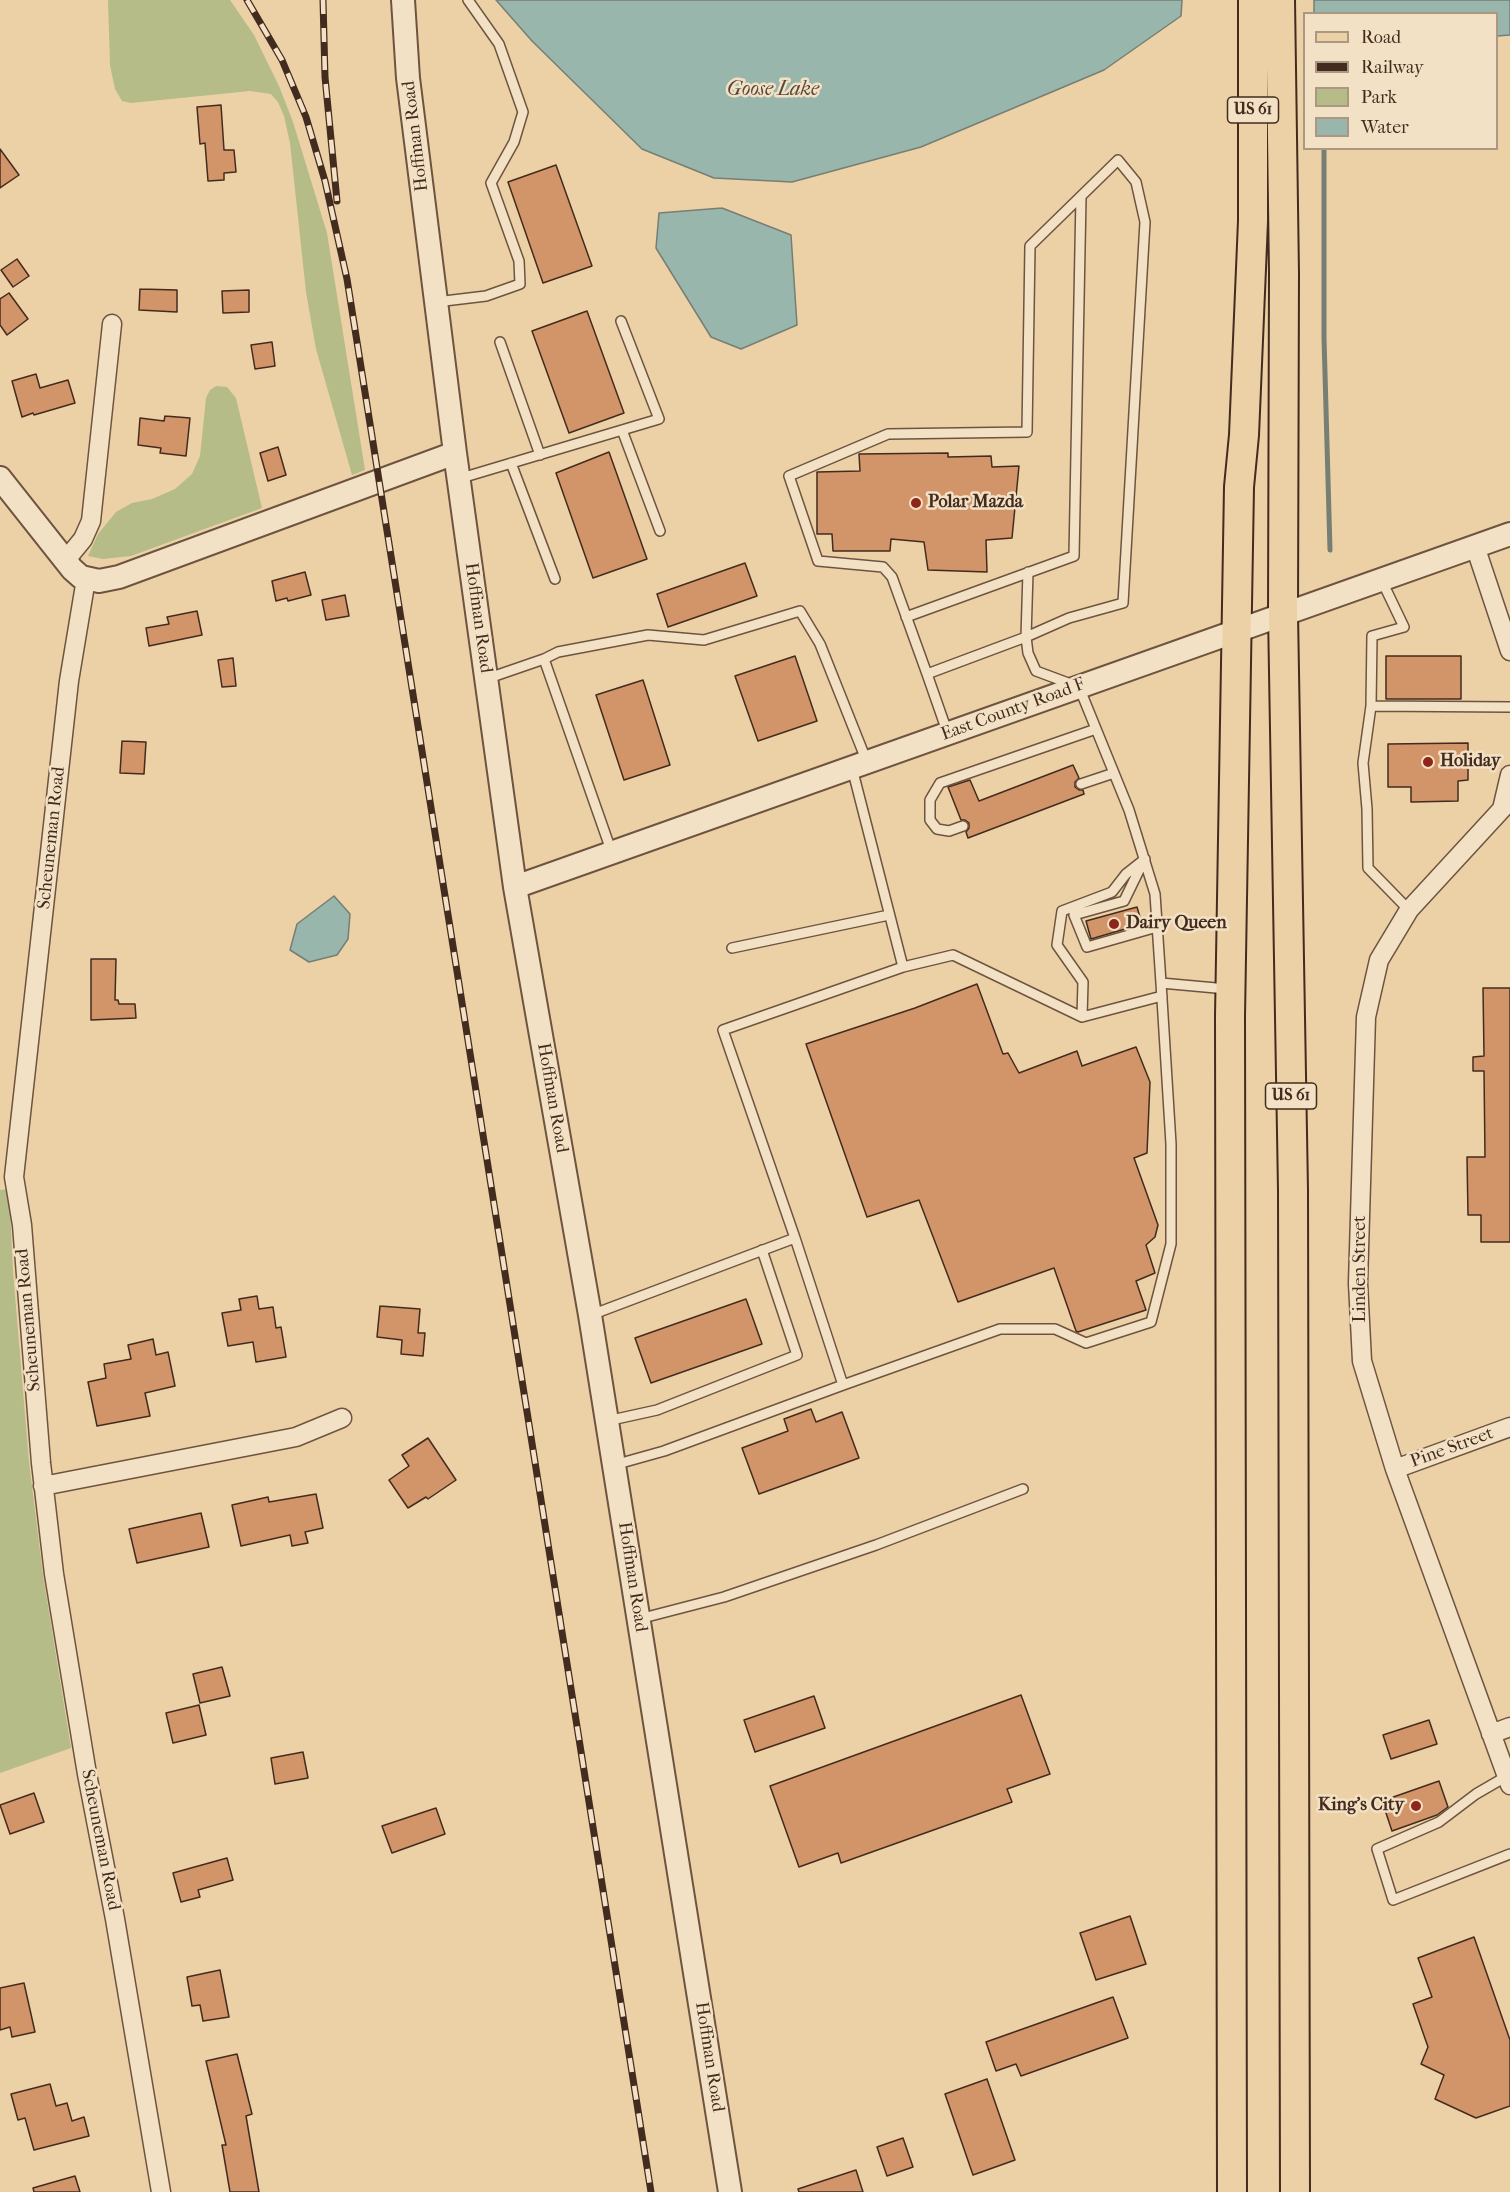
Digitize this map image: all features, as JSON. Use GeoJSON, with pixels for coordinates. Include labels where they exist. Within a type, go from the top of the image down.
{"type":"FeatureCollection","features":[{"type":"Feature","properties":{"kind":"main road","name":"US 61"},"geometry":{"type":"LineString","coordinates":[[1232,2192],[1230,989],[1239,487],[1244,435],[1253,220],[1253,0]]}},
{"type":"Feature","properties":{"kind":"main road","name":"US 61"},"geometry":{"type":"LineString","coordinates":[[1281,0],[1284,273],[1283,614],[1293,1190],[1295,2192]]}},
{"type":"Feature","properties":{"kind":"street","name":"Hoffman Road"},"geometry":{"type":"LineString","coordinates":[[403,0],[408,78],[454,453],[515,887],[590,1315],[730,2192]]}},
{"type":"Feature","properties":{"kind":"street"},"geometry":{"type":"LineString","coordinates":[[65,561],[83,539],[91,521],[112,324]]}},
{"type":"Feature","properties":{"kind":"street"},"geometry":{"type":"LineString","coordinates":[[0,478],[76,573],[86,579],[99,581],[119,577],[454,453]]}},
{"type":"Feature","properties":{"kind":"street","name":"East County Road F"},"geometry":{"type":"LineString","coordinates":[[515,887],[1510,534]]}},
{"type":"Feature","properties":{"kind":"street"},"geometry":{"type":"LineString","coordinates":[[1475,546],[1510,651]]}},
{"type":"Feature","properties":{"kind":"street","name":"Scheuneman Road"},"geometry":{"type":"LineString","coordinates":[[86,579],[69,681],[14,1177],[22,1225],[43,1486],[61,1617],[162,2192]]}},
{"type":"Feature","properties":{"kind":"street","name":"Linden Street"},"geometry":{"type":"LineString","coordinates":[[1508,1780],[1395,1469],[1362,1361],[1358,1283],[1366,1017],[1379,960],[1409,910],[1502,809],[1510,775]]}},
{"type":"Feature","properties":{"kind":"street"},"geometry":{"type":"LineString","coordinates":[[43,1486],[296,1437],[342,1418]]}},
{"type":"Feature","properties":{"kind":"street","name":"Pine Street"},"geometry":{"type":"LineString","coordinates":[[1395,1469],[1510,1427]]}},
{"type":"Feature","properties":{"kind":"street"},"geometry":{"type":"LineString","coordinates":[[1491,1734],[1510,1727]]}},
{"type":"Feature","properties":{"kind":"lane"},"geometry":{"type":"LineString","coordinates":[[436,302],[486,296],[520,284],[519,261],[491,183],[514,142],[524,112],[498,44],[468,0]]}},
{"type":"Feature","properties":{"kind":"lane"},"geometry":{"type":"LineString","coordinates":[[927,675],[1026,638],[1069,618],[1123,603],[1145,222],[1136,182],[1118,160],[1030,246],[1027,432],[888,435],[789,476],[818,561],[883,567],[892,577],[948,734]]}},
{"type":"Feature","properties":{"kind":"lane"},"geometry":{"type":"LineString","coordinates":[[906,617],[1074,556],[1081,197]]}},
{"type":"Feature","properties":{"kind":"lane"},"geometry":{"type":"LineString","coordinates":[[458,479],[659,419],[621,321]]}},
{"type":"Feature","properties":{"kind":"lane"},"geometry":{"type":"LineString","coordinates":[[500,342],[540,455]]}},
{"type":"Feature","properties":{"kind":"lane"},"geometry":{"type":"LineString","coordinates":[[622,430],[660,531]]}},
{"type":"Feature","properties":{"kind":"lane"},"geometry":{"type":"LineString","coordinates":[[511,463],[555,579]]}},
{"type":"Feature","properties":{"kind":"lane"},"geometry":{"type":"LineString","coordinates":[[614,1465],[664,1451],[1000,1329],[1055,1329],[1086,1343],[1151,1322],[1171,1244],[1171,1144],[1155,894],[1134,823],[1078,687],[1036,671],[1028,653],[1026,638],[1028,572]]}},
{"type":"Feature","properties":{"kind":"lane"},"geometry":{"type":"LineString","coordinates":[[1381,579],[1404,627],[1372,636],[1371,706],[1364,763],[1368,868],[1409,910]]}},
{"type":"Feature","properties":{"kind":"lane"},"geometry":{"type":"LineString","coordinates":[[486,679],[558,652],[648,635],[704,640],[800,611],[820,644],[859,765],[889,915],[903,966]]}},
{"type":"Feature","properties":{"kind":"lane"},"geometry":{"type":"LineString","coordinates":[[544,659],[612,853]]}},
{"type":"Feature","properties":{"kind":"lane"},"geometry":{"type":"LineString","coordinates":[[1371,706],[1510,707]]}},
{"type":"Feature","properties":{"kind":"lane"},"geometry":{"type":"LineString","coordinates":[[963,826],[949,831],[937,829],[930,820],[930,800],[940,783],[1096,729]]}},
{"type":"Feature","properties":{"kind":"lane"},"geometry":{"type":"LineString","coordinates":[[1081,784],[1114,773]]}},
{"type":"Feature","properties":{"kind":"lane"},"geometry":{"type":"LineString","coordinates":[[1145,859],[1124,901],[1074,915],[1087,947],[1157,927]]}},
{"type":"Feature","properties":{"kind":"lane"},"geometry":{"type":"LineString","coordinates":[[1082,1017],[1083,982],[1057,945],[1062,911],[1112,892],[1126,874],[1145,859]]}},
{"type":"Feature","properties":{"kind":"lane"},"geometry":{"type":"LineString","coordinates":[[732,948],[889,915]]}},
{"type":"Feature","properties":{"kind":"lane"},"geometry":{"type":"LineString","coordinates":[[843,1385],[723,1030],[903,966],[953,955],[1082,1017],[1162,996]]}},
{"type":"Feature","properties":{"kind":"lane"},"geometry":{"type":"LineString","coordinates":[[1161,983],[1230,989]]}},
{"type":"Feature","properties":{"kind":"lane"},"geometry":{"type":"LineString","coordinates":[[590,1315],[795,1238]]}},
{"type":"Feature","properties":{"kind":"lane"},"geometry":{"type":"LineString","coordinates":[[607,1421],[657,1410],[797,1355],[762,1250]]}},
{"type":"Feature","properties":{"kind":"lane"},"geometry":{"type":"LineString","coordinates":[[639,1619],[724,1598],[876,1545],[1023,1489]]}},
{"type":"Feature","properties":{"kind":"lane"},"geometry":{"type":"LineString","coordinates":[[1508,1780],[1476,1794],[1439,1822],[1377,1849],[1393,1900],[1510,1854]]}},
{"type":"Feature","properties":{"kind":"green space"},"geometry":{"type":"Polygon","coordinates":[[[108,0],[230,0],[254,35],[279,86],[293,122],[327,233],[365,470],[352,475],[316,349],[306,292],[290,143],[284,116],[278,102],[271,94],[250,91],[131,103],[122,101],[115,89],[110,65],[108,0]]]}},
{"type":"Feature","properties":{"kind":"green space"},"geometry":{"type":"Polygon","coordinates":[[[216,386],[227,387],[236,398],[262,508],[131,556],[103,559],[88,556],[98,534],[116,512],[132,503],[152,499],[175,489],[192,474],[200,456],[206,398],[210,390],[216,386]]]}},
{"type":"Feature","properties":{"kind":"green space"},"geometry":{"type":"Polygon","coordinates":[[[9,1189],[13,1271],[29,1462],[43,1575],[71,1748],[0,1773],[0,1190],[9,1189]]]}},
{"type":"Feature","properties":{"kind":"water","name":"Goose Lake"},"geometry":{"type":"Polygon","coordinates":[[[496,0],[1182,0],[1181,16],[1104,70],[921,147],[792,182],[714,178],[642,149],[532,41],[496,0]]]}},
{"type":"Feature","properties":{"kind":"water"},"geometry":{"type":"Polygon","coordinates":[[[1314,0],[1510,0],[1510,35],[1498,36],[1498,12],[1314,12],[1314,0]]]}},
{"type":"Feature","properties":{"kind":"water"},"geometry":{"type":"Polygon","coordinates":[[[722,208],[791,235],[797,325],[741,349],[711,337],[656,248],[659,213],[722,208]]]}},
{"type":"Feature","properties":{"kind":"water"},"geometry":{"type":"Polygon","coordinates":[[[334,896],[350,914],[348,939],[337,955],[309,962],[290,950],[297,924],[334,896]]]}},
{"type":"Feature","properties":{"kind":"building"},"geometry":{"type":"Polygon","coordinates":[[[221,105],[224,150],[234,150],[236,172],[224,173],[224,180],[208,181],[205,143],[200,144],[197,107],[221,105]]]}},
{"type":"Feature","properties":{"kind":"building"},"geometry":{"type":"Polygon","coordinates":[[[0,149],[19,175],[0,188],[0,149]]]}},
{"type":"Feature","properties":{"kind":"building"},"geometry":{"type":"Polygon","coordinates":[[[556,165],[592,266],[543,283],[508,182],[556,165]]]}},
{"type":"Feature","properties":{"kind":"building"},"geometry":{"type":"Polygon","coordinates":[[[17,259],[29,276],[13,287],[1,270],[17,259]]]}},
{"type":"Feature","properties":{"kind":"building"},"geometry":{"type":"Polygon","coordinates":[[[140,289],[177,290],[177,312],[139,310],[140,289]]]}},
{"type":"Feature","properties":{"kind":"building"},"geometry":{"type":"Polygon","coordinates":[[[249,290],[249,312],[223,313],[222,291],[249,290]]]}},
{"type":"Feature","properties":{"kind":"building"},"geometry":{"type":"Polygon","coordinates":[[[9,293],[28,319],[7,335],[0,325],[0,299],[9,293]]]}},
{"type":"Feature","properties":{"kind":"building"},"geometry":{"type":"Polygon","coordinates":[[[587,311],[624,413],[569,433],[532,331],[587,311]]]}},
{"type":"Feature","properties":{"kind":"building"},"geometry":{"type":"Polygon","coordinates":[[[272,342],[275,366],[255,369],[251,345],[272,342]]]}},
{"type":"Feature","properties":{"kind":"building"},"geometry":{"type":"Polygon","coordinates":[[[36,374],[40,388],[68,380],[75,403],[22,417],[12,381],[36,374]]]}},
{"type":"Feature","properties":{"kind":"building"},"geometry":{"type":"Polygon","coordinates":[[[165,416],[190,418],[186,456],[160,453],[161,448],[138,445],[140,418],[164,421],[165,416]]]}},
{"type":"Feature","properties":{"kind":"building"},"geometry":{"type":"Polygon","coordinates":[[[278,447],[286,475],[268,481],[260,453],[278,447]]]}},
{"type":"Feature","properties":{"kind":"building"},"geometry":{"type":"Polygon","coordinates":[[[609,452],[647,559],[593,578],[556,473],[609,452]]]}},
{"type":"Feature","properties":{"kind":"building","name":"Polar Mazda"},"geometry":{"type":"Polygon","coordinates":[[[948,453],[948,457],[991,456],[992,467],[1019,466],[1012,538],[986,540],[987,572],[928,570],[924,542],[891,539],[890,551],[833,551],[832,534],[817,534],[817,472],[860,471],[859,454],[948,453]]]}},
{"type":"Feature","properties":{"kind":"building"},"geometry":{"type":"Polygon","coordinates":[[[745,563],[757,596],[668,627],[657,594],[745,563]]]}},
{"type":"Feature","properties":{"kind":"building"},"geometry":{"type":"Polygon","coordinates":[[[305,572],[311,595],[288,601],[287,598],[276,601],[272,581],[305,572]]]}},
{"type":"Feature","properties":{"kind":"building"},"geometry":{"type":"Polygon","coordinates":[[[345,595],[349,616],[326,620],[322,600],[345,595]]]}},
{"type":"Feature","properties":{"kind":"building"},"geometry":{"type":"Polygon","coordinates":[[[197,611],[202,635],[149,646],[146,628],[169,624],[167,617],[197,611]]]}},
{"type":"Feature","properties":{"kind":"building"},"geometry":{"type":"Polygon","coordinates":[[[795,656],[817,721],[758,741],[735,676],[795,656]]]}},
{"type":"Feature","properties":{"kind":"building"},"geometry":{"type":"Polygon","coordinates":[[[1386,656],[1461,656],[1461,699],[1386,699],[1386,656]]]}},
{"type":"Feature","properties":{"kind":"building"},"geometry":{"type":"Polygon","coordinates":[[[233,658],[236,686],[222,687],[218,660],[233,658]]]}},
{"type":"Feature","properties":{"kind":"building"},"geometry":{"type":"Polygon","coordinates":[[[643,680],[670,765],[624,780],[596,695],[643,680]]]}},
{"type":"Feature","properties":{"kind":"building"},"geometry":{"type":"Polygon","coordinates":[[[122,741],[146,742],[144,774],[120,773],[122,741]]]}},
{"type":"Feature","properties":{"kind":"building","name":"Holiday"},"geometry":{"type":"Polygon","coordinates":[[[1468,743],[1468,780],[1458,781],[1458,801],[1411,802],[1411,787],[1388,787],[1388,744],[1468,743]]]}},
{"type":"Feature","properties":{"kind":"building"},"geometry":{"type":"Polygon","coordinates":[[[1073,765],[1079,778],[1075,782],[1075,787],[1083,790],[1084,794],[968,838],[966,832],[969,823],[961,820],[948,787],[970,780],[979,801],[1073,765]]]}},
{"type":"Feature","properties":{"kind":"building","name":"Dairy Queen"},"geometry":{"type":"Polygon","coordinates":[[[1137,907],[1142,924],[1091,939],[1086,921],[1137,907]]]}},
{"type":"Feature","properties":{"kind":"building"},"geometry":{"type":"Polygon","coordinates":[[[91,959],[116,959],[115,1000],[118,1000],[119,1004],[135,1004],[136,1018],[91,1020],[91,959]]]}},
{"type":"Feature","properties":{"kind":"building"},"geometry":{"type":"Polygon","coordinates":[[[977,984],[1003,1054],[1008,1053],[1019,1073],[1077,1051],[1082,1066],[1136,1047],[1150,1082],[1147,1153],[1134,1158],[1158,1225],[1155,1237],[1146,1245],[1155,1273],[1136,1281],[1146,1310],[1078,1332],[1054,1268],[958,1302],[919,1200],[867,1217],[806,1044],[915,1008],[977,984]]]}},
{"type":"Feature","properties":{"kind":"building"},"geometry":{"type":"Polygon","coordinates":[[[1483,988],[1510,988],[1510,1242],[1481,1242],[1481,1215],[1468,1215],[1467,1157],[1485,1157],[1484,1071],[1473,1071],[1473,1057],[1484,1056],[1483,988]]]}},
{"type":"Feature","properties":{"kind":"building"},"geometry":{"type":"Polygon","coordinates":[[[257,1296],[259,1309],[273,1307],[276,1328],[281,1327],[286,1357],[256,1362],[253,1342],[228,1346],[222,1313],[241,1310],[239,1299],[257,1296]]]}},
{"type":"Feature","properties":{"kind":"building"},"geometry":{"type":"Polygon","coordinates":[[[746,1299],[762,1344],[651,1383],[635,1338],[746,1299]]]}},
{"type":"Feature","properties":{"kind":"building"},"geometry":{"type":"Polygon","coordinates":[[[380,1306],[420,1309],[418,1333],[425,1333],[423,1356],[401,1354],[402,1340],[377,1337],[380,1306]]]}},
{"type":"Feature","properties":{"kind":"building"},"geometry":{"type":"Polygon","coordinates":[[[153,1339],[156,1355],[168,1352],[175,1386],[145,1393],[150,1416],[97,1426],[88,1382],[106,1378],[104,1364],[131,1359],[128,1345],[153,1339]]]}},
{"type":"Feature","properties":{"kind":"building"},"geometry":{"type":"Polygon","coordinates":[[[811,1409],[816,1422],[842,1412],[859,1458],[759,1494],[742,1448],[788,1431],[784,1419],[811,1409]]]}},
{"type":"Feature","properties":{"kind":"building"},"geometry":{"type":"Polygon","coordinates":[[[428,1438],[456,1480],[428,1499],[426,1497],[408,1508],[389,1480],[409,1466],[402,1455],[428,1438]]]}},
{"type":"Feature","properties":{"kind":"building"},"geometry":{"type":"Polygon","coordinates":[[[316,1494],[323,1528],[305,1532],[308,1543],[292,1546],[290,1535],[241,1546],[232,1505],[268,1497],[269,1502],[316,1494]]]}},
{"type":"Feature","properties":{"kind":"building"},"geometry":{"type":"Polygon","coordinates":[[[201,1513],[209,1547],[137,1563],[129,1529],[201,1513]]]}},
{"type":"Feature","properties":{"kind":"building"},"geometry":{"type":"Polygon","coordinates":[[[222,1667],[230,1696],[200,1703],[193,1674],[222,1667]]]}},
{"type":"Feature","properties":{"kind":"building"},"geometry":{"type":"Polygon","coordinates":[[[1021,1695],[1050,1774],[1007,1789],[1012,1802],[841,1863],[838,1853],[799,1867],[770,1786],[1021,1695]]]}},
{"type":"Feature","properties":{"kind":"building"},"geometry":{"type":"Polygon","coordinates":[[[814,1696],[825,1728],[755,1752],[744,1720],[814,1696]]]}},
{"type":"Feature","properties":{"kind":"building"},"geometry":{"type":"Polygon","coordinates":[[[199,1705],[206,1735],[173,1743],[166,1713],[199,1705]]]}},
{"type":"Feature","properties":{"kind":"building"},"geometry":{"type":"Polygon","coordinates":[[[1429,1720],[1437,1744],[1391,1759],[1383,1735],[1429,1720]]]}},
{"type":"Feature","properties":{"kind":"building"},"geometry":{"type":"Polygon","coordinates":[[[303,1752],[308,1778],[275,1784],[271,1758],[303,1752]]]}},
{"type":"Feature","properties":{"kind":"building","name":"King's City"},"geometry":{"type":"Polygon","coordinates":[[[1439,1781],[1448,1807],[1437,1815],[1392,1831],[1382,1801],[1439,1781]]]}},
{"type":"Feature","properties":{"kind":"building"},"geometry":{"type":"Polygon","coordinates":[[[34,1793],[44,1822],[10,1834],[0,1805],[34,1793]]]}},
{"type":"Feature","properties":{"kind":"building"},"geometry":{"type":"Polygon","coordinates":[[[436,1808],[445,1834],[392,1853],[382,1826],[436,1808]]]}},
{"type":"Feature","properties":{"kind":"building"},"geometry":{"type":"Polygon","coordinates":[[[227,1858],[233,1880],[198,1890],[200,1897],[181,1902],[173,1873],[227,1858]]]}},
{"type":"Feature","properties":{"kind":"building"},"geometry":{"type":"Polygon","coordinates":[[[1130,1916],[1146,1964],[1096,1980],[1080,1933],[1130,1916]]]}},
{"type":"Feature","properties":{"kind":"building"},"geometry":{"type":"Polygon","coordinates":[[[1474,1937],[1510,2040],[1510,2106],[1476,2118],[1435,2099],[1444,2075],[1421,2064],[1428,2047],[1413,2004],[1432,1997],[1418,1958],[1474,1937]]]}},
{"type":"Feature","properties":{"kind":"building"},"geometry":{"type":"Polygon","coordinates":[[[220,1970],[229,2017],[203,2021],[200,2005],[192,2006],[187,1977],[220,1970]]]}},
{"type":"Feature","properties":{"kind":"building"},"geometry":{"type":"Polygon","coordinates":[[[24,1983],[35,2032],[12,2037],[10,2027],[0,2030],[0,1988],[24,1983]]]}},
{"type":"Feature","properties":{"kind":"building"},"geometry":{"type":"Polygon","coordinates":[[[1113,1997],[1128,2038],[1021,2076],[1016,2064],[996,2071],[986,2042],[1113,1997]]]}},
{"type":"Feature","properties":{"kind":"building"},"geometry":{"type":"Polygon","coordinates":[[[237,2054],[252,2114],[246,2116],[259,2192],[230,2192],[222,2145],[226,2145],[206,2061],[237,2054]]]}},
{"type":"Feature","properties":{"kind":"building"},"geometry":{"type":"Polygon","coordinates":[[[987,2079],[1015,2160],[973,2175],[945,2094],[987,2079]]]}},
{"type":"Feature","properties":{"kind":"building"},"geometry":{"type":"Polygon","coordinates":[[[50,2084],[56,2106],[67,2103],[72,2121],[84,2117],[89,2136],[34,2150],[25,2118],[18,2120],[11,2094],[50,2084]]]}},
{"type":"Feature","properties":{"kind":"building"},"geometry":{"type":"Polygon","coordinates":[[[903,2138],[913,2167],[887,2176],[877,2147],[903,2138]]]}},
{"type":"Feature","properties":{"kind":"building"},"geometry":{"type":"Polygon","coordinates":[[[856,2170],[863,2192],[799,2192],[798,2189],[856,2170]]]}},
{"type":"Feature","properties":{"kind":"building"},"geometry":{"type":"Polygon","coordinates":[[[75,2176],[80,2192],[34,2192],[33,2188],[75,2176]]]}},
{"type":"Feature","properties":{"kind":"waterway"},"geometry":{"type":"LineString","coordinates":[[1324,150],[1324,338],[1330,550]]}},
{"type":"Feature","properties":{"kind":"railway"},"geometry":{"type":"LineString","coordinates":[[247,0],[282,60],[306,117],[325,181],[347,279],[651,2192]]}},
{"type":"Feature","properties":{"kind":"railway"},"geometry":{"type":"LineString","coordinates":[[323,0],[325,77],[337,201]]}},
{"type":"Feature","properties":{"kind":"place","name":"Polar Mazda"},"geometry":{"type":"Point","coordinates":[916,503]}},
{"type":"Feature","properties":{"kind":"place","name":"Holiday"},"geometry":{"type":"Point","coordinates":[1428,762]}},
{"type":"Feature","properties":{"kind":"place","name":"Dairy Queen"},"geometry":{"type":"Point","coordinates":[1114,924]}},
{"type":"Feature","properties":{"kind":"place","name":"King's City"},"geometry":{"type":"Point","coordinates":[1416,1806]}}]}
